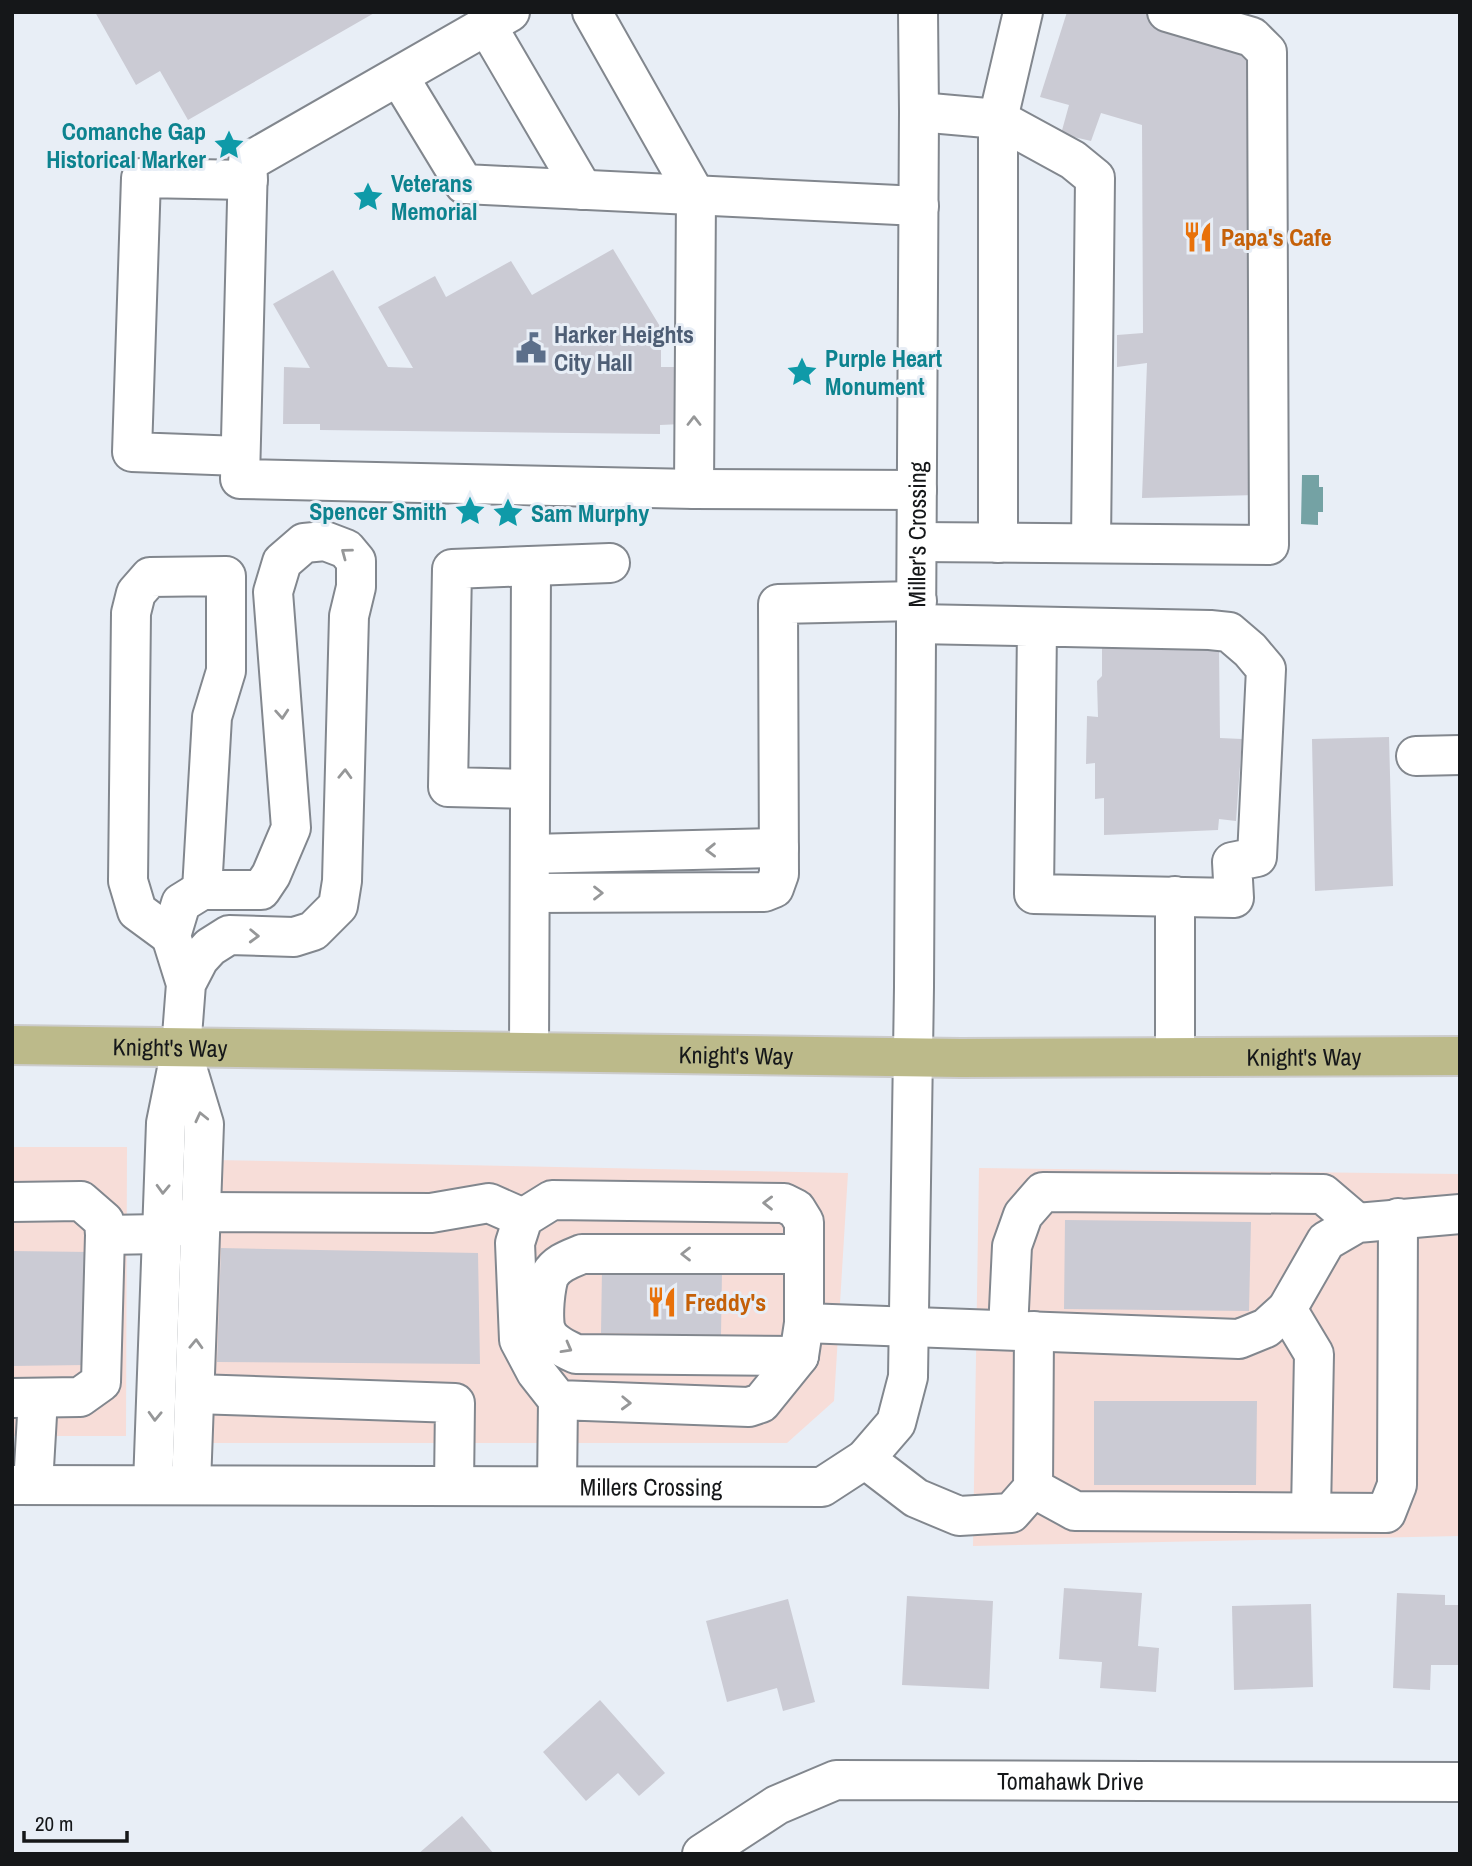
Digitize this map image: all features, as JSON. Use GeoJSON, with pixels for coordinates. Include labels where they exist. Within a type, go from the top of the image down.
{"type":"FeatureCollection","features":[{"type":"Feature","properties":{"kind":"main road","name":"Knight's Way"},"geometry":{"type":"LineString","coordinates":[[12,1045],[914,1057],[1460,1056]]}},
{"type":"Feature","properties":{"kind":"street"},"geometry":{"type":"LineString","coordinates":[[592,12],[696,196],[694,489]]}},
{"type":"Feature","properties":{"kind":"street","name":"Miller's Crossing"},"geometry":{"type":"LineString","coordinates":[[914,1057],[918,12]]}},
{"type":"Feature","properties":{"kind":"street"},"geometry":{"type":"LineString","coordinates":[[998,543],[998,120],[1023,12]]}},
{"type":"Feature","properties":{"kind":"street"},"geometry":{"type":"LineString","coordinates":[[917,542],[1269,545],[1267,52],[1252,37],[1167,12]]}},
{"type":"Feature","properties":{"kind":"street"},"geometry":{"type":"LineString","coordinates":[[583,190],[499,19],[248,162],[240,478],[694,489],[917,490]]}},
{"type":"Feature","properties":{"kind":"street"},"geometry":{"type":"LineString","coordinates":[[398,77],[464,184],[919,206]]}},
{"type":"Feature","properties":{"kind":"street"},"geometry":{"type":"LineString","coordinates":[[919,112],[998,120],[1073,160],[1095,178],[1091,543]]}},
{"type":"Feature","properties":{"kind":"street"},"geometry":{"type":"LineString","coordinates":[[240,456],[132,452],[141,178],[248,180]]}},
{"type":"Feature","properties":{"kind":"street"},"geometry":{"type":"LineString","coordinates":[[153,1485],[166,1123],[181,1049],[186,984],[172,936],[181,903],[202,890],[261,890],[271,875],[290,828],[273,592],[282,562],[304,543],[325,541],[346,549],[356,561],[356,587],[349,616],[342,881],[338,906],[313,931],[294,937],[229,935],[210,947],[199,959],[186,984]]}},
{"type":"Feature","properties":{"kind":"street"},"geometry":{"type":"LineString","coordinates":[[530,789],[448,787],[452,569],[610,563]]}},
{"type":"Feature","properties":{"kind":"street"},"geometry":{"type":"LineString","coordinates":[[529,1051],[531,566]]}},
{"type":"Feature","properties":{"kind":"street"},"geometry":{"type":"LineString","coordinates":[[172,936],[137,911],[128,881],[131,613],[136,593],[150,577],[226,576],[226,671],[212,717],[202,890]]}},
{"type":"Feature","properties":{"kind":"street"},"geometry":{"type":"LineString","coordinates":[[530,893],[764,892],[774,888],[779,874],[778,604],[916,612],[1037,626],[1228,632],[1250,650],[1266,669],[1257,858],[1232,862],[1234,898],[1034,894],[1037,626]]}},
{"type":"Feature","properties":{"kind":"street"},"geometry":{"type":"LineString","coordinates":[[1416,757],[1460,755]]}},
{"type":"Feature","properties":{"kind":"street"},"geometry":{"type":"LineString","coordinates":[[530,854],[779,848]]}},
{"type":"Feature","properties":{"kind":"street"},"geometry":{"type":"LineString","coordinates":[[1175,896],[1175,1057]]}},
{"type":"Feature","properties":{"kind":"street"},"geometry":{"type":"LineString","coordinates":[[181,1049],[204,1124],[191,1485]]}},
{"type":"Feature","properties":{"kind":"street","name":"Millers Crossing"},"geometry":{"type":"LineString","coordinates":[[23,1485],[822,1487],[865,1459],[895,1423],[908,1377],[914,1057]]}},
{"type":"Feature","properties":{"kind":"street"},"geometry":{"type":"LineString","coordinates":[[865,1459],[916,1497],[959,1516],[1011,1513],[1032,1488],[1012,1247],[1023,1215],[1043,1192],[1323,1194],[1357,1223]]}},
{"type":"Feature","properties":{"kind":"street"},"geometry":{"type":"LineString","coordinates":[[557,1486],[558,1400],[536,1372],[519,1340],[515,1243],[523,1218],[552,1200],[784,1203],[796,1209],[804,1222],[801,1340],[761,1403],[749,1407],[558,1400]]}},
{"type":"Feature","properties":{"kind":"street"},"geometry":{"type":"LineString","coordinates":[[12,1202],[81,1201],[104,1221],[105,1234],[101,1382],[79,1397],[25,1398],[23,1485]]}},
{"type":"Feature","properties":{"kind":"street"},"geometry":{"type":"LineString","coordinates":[[105,1234],[161,1234],[201,1212],[431,1213],[489,1203],[523,1218]]}},
{"type":"Feature","properties":{"kind":"street"},"geometry":{"type":"LineString","coordinates":[[804,1254],[582,1254],[563,1262],[549,1276],[545,1303],[546,1331],[561,1347],[576,1354],[801,1340],[909,1327],[1239,1339],[1266,1328],[1287,1309],[1326,1241],[1357,1223],[1460,1214]]}},
{"type":"Feature","properties":{"kind":"street"},"geometry":{"type":"LineString","coordinates":[[1032,1488],[1075,1511],[1386,1513],[1397,1485],[1398,1218]]}},
{"type":"Feature","properties":{"kind":"street"},"geometry":{"type":"LineString","coordinates":[[1287,1309],[1314,1354],[1311,1512]]}},
{"type":"Feature","properties":{"kind":"street"},"geometry":{"type":"LineString","coordinates":[[195,1394],[455,1403],[454,1486]]}},
{"type":"Feature","properties":{"kind":"street","name":"Tomahawk Drive"},"geometry":{"type":"LineString","coordinates":[[702,1854],[777,1805],[836,1780],[1460,1782]]}},
{"type":"Feature","properties":{"kind":"shaded area"},"geometry":{"type":"Polygon","coordinates":[[[12,1147],[127,1147],[126,1436],[12,1436],[12,1147]]]}},
{"type":"Feature","properties":{"kind":"shaded area"},"geometry":{"type":"Polygon","coordinates":[[[215,1160],[848,1173],[834,1401],[787,1443],[208,1443],[215,1160]]]}},
{"type":"Feature","properties":{"kind":"shaded area"},"geometry":{"type":"Polygon","coordinates":[[[979,1168],[1460,1174],[1460,1536],[973,1546],[979,1168]]]}},
{"type":"Feature","properties":{"kind":"water"},"geometry":{"type":"Polygon","coordinates":[[[1302,475],[1319,475],[1319,487],[1323,487],[1323,512],[1318,512],[1318,525],[1301,524],[1302,475]]]}},
{"type":"Feature","properties":{"kind":"building"},"geometry":{"type":"Polygon","coordinates":[[[95,12],[376,12],[188,120],[160,71],[136,85],[95,12]]]}},
{"type":"Feature","properties":{"kind":"building","name":"Papa's Cafe"},"geometry":{"type":"Polygon","coordinates":[[[1067,12],[1139,12],[1237,40],[1251,50],[1256,495],[1142,498],[1147,363],[1117,367],[1117,335],[1143,333],[1142,125],[1101,113],[1091,141],[1061,134],[1069,105],[1040,97],[1067,12]]]}},
{"type":"Feature","properties":{"kind":"building","name":"Harker Heights City Hall"},"geometry":{"type":"Polygon","coordinates":[[[613,249],[661,328],[661,367],[710,367],[682,424],[660,425],[660,434],[320,430],[320,424],[283,424],[284,367],[310,368],[273,304],[333,270],[388,367],[413,368],[378,307],[435,276],[446,297],[511,261],[532,295],[613,249]]]}},
{"type":"Feature","properties":{"kind":"building"},"geometry":{"type":"Polygon","coordinates":[[[1102,648],[1219,650],[1220,738],[1242,739],[1236,821],[1219,819],[1218,830],[1104,835],[1104,798],[1095,799],[1095,763],[1086,764],[1087,716],[1098,717],[1097,681],[1102,676],[1102,648]]]}},
{"type":"Feature","properties":{"kind":"building"},"geometry":{"type":"Polygon","coordinates":[[[1389,737],[1393,886],[1315,891],[1312,739],[1389,737]]]}},
{"type":"Feature","properties":{"kind":"building"},"geometry":{"type":"Polygon","coordinates":[[[1065,1220],[1251,1222],[1249,1311],[1064,1309],[1065,1220]]]}},
{"type":"Feature","properties":{"kind":"building"},"geometry":{"type":"Polygon","coordinates":[[[221,1248],[478,1253],[480,1364],[217,1362],[221,1248]]]}},
{"type":"Feature","properties":{"kind":"building"},"geometry":{"type":"Polygon","coordinates":[[[12,1251],[90,1252],[85,1365],[12,1366],[12,1251]]]}},
{"type":"Feature","properties":{"kind":"building","name":"Freddy's"},"geometry":{"type":"Polygon","coordinates":[[[602,1269],[722,1271],[721,1335],[601,1333],[602,1269]]]}},
{"type":"Feature","properties":{"kind":"building"},"geometry":{"type":"Polygon","coordinates":[[[1094,1401],[1257,1401],[1256,1485],[1094,1485],[1094,1401]]]}},
{"type":"Feature","properties":{"kind":"building"},"geometry":{"type":"Polygon","coordinates":[[[1064,1588],[1142,1593],[1138,1646],[1159,1648],[1156,1692],[1100,1688],[1102,1662],[1059,1659],[1064,1588]]]}},
{"type":"Feature","properties":{"kind":"building"},"geometry":{"type":"Polygon","coordinates":[[[1397,1593],[1445,1595],[1445,1605],[1460,1605],[1460,1665],[1431,1665],[1430,1690],[1393,1688],[1397,1593]]]}},
{"type":"Feature","properties":{"kind":"building"},"geometry":{"type":"Polygon","coordinates":[[[907,1596],[993,1601],[989,1689],[902,1685],[907,1596]]]}},
{"type":"Feature","properties":{"kind":"building"},"geometry":{"type":"Polygon","coordinates":[[[788,1599],[815,1702],[783,1711],[777,1688],[727,1702],[706,1621],[788,1599]]]}},
{"type":"Feature","properties":{"kind":"building"},"geometry":{"type":"Polygon","coordinates":[[[1311,1604],[1313,1687],[1234,1690],[1232,1606],[1311,1604]]]}},
{"type":"Feature","properties":{"kind":"building"},"geometry":{"type":"Polygon","coordinates":[[[600,1700],[665,1773],[639,1796],[618,1773],[586,1801],[543,1752],[600,1700]]]}},
{"type":"Feature","properties":{"kind":"building"},"geometry":{"type":"Polygon","coordinates":[[[462,1816],[494,1854],[418,1854],[462,1816]]]}},
{"type":"Feature","properties":{"kind":"place","name":"Comanche Gap Historical Marker"},"geometry":{"type":"Point","coordinates":[229,145]}},
{"type":"Feature","properties":{"kind":"place","name":"Veterans Memorial"},"geometry":{"type":"Point","coordinates":[368,197]}},
{"type":"Feature","properties":{"kind":"place","name":"Papa's Cafe"},"geometry":{"type":"Point","coordinates":[1198,237]}},
{"type":"Feature","properties":{"kind":"place","name":"Harker Heights City Hall"},"geometry":{"type":"Point","coordinates":[531,348]}},
{"type":"Feature","properties":{"kind":"place","name":"Purple Heart Monument"},"geometry":{"type":"Point","coordinates":[802,372]}},
{"type":"Feature","properties":{"kind":"place","name":"Spencer Smith"},"geometry":{"type":"Point","coordinates":[470,511]}},
{"type":"Feature","properties":{"kind":"place","name":"Sam Murphy"},"geometry":{"type":"Point","coordinates":[508,513]}},
{"type":"Feature","properties":{"kind":"place","name":"Freddy's"},"geometry":{"type":"Point","coordinates":[662,1302]}}]}
